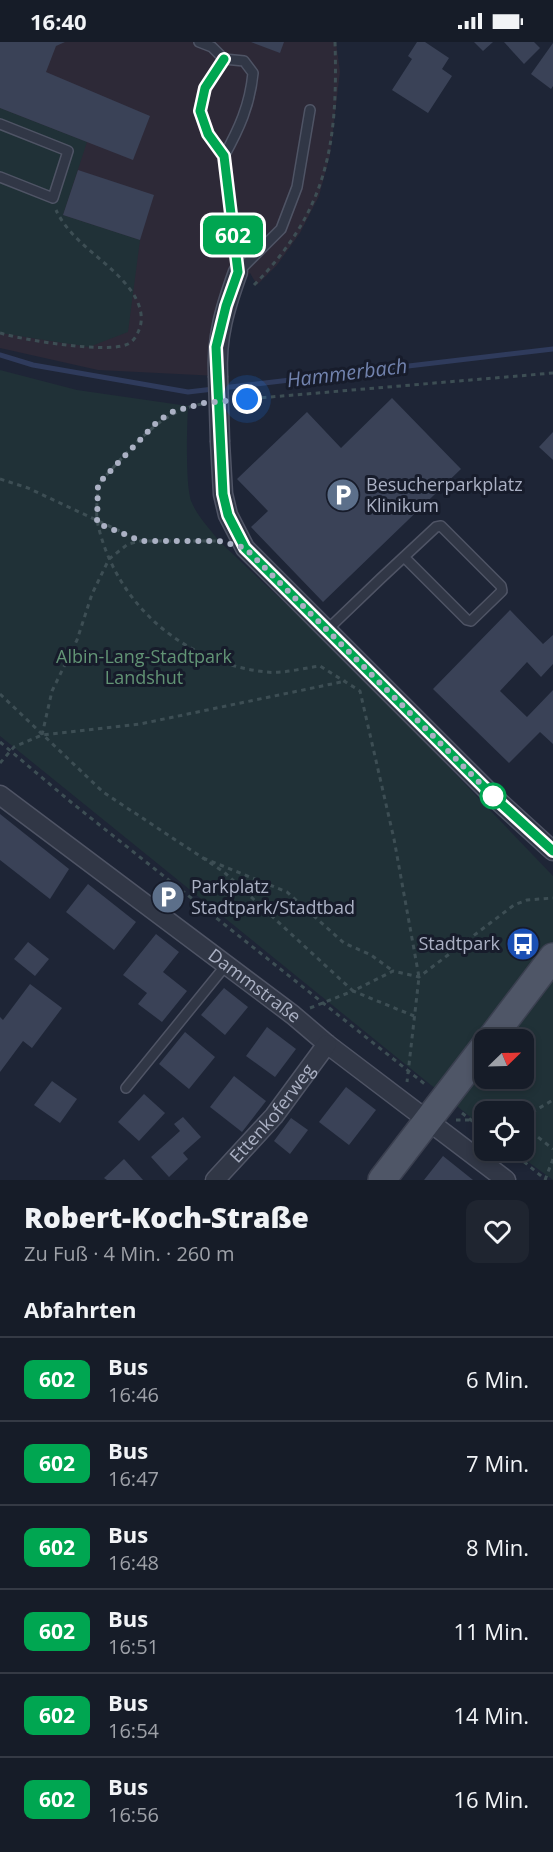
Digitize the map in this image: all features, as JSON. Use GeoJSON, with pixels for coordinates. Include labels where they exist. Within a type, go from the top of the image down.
{"type":"FeatureCollection","features":[{"type":"Feature","properties":{"kind":"main road"},"geometry":{"type":"LineString","coordinates":[[498,1029],[553,957]]}},
{"type":"Feature","properties":{"kind":"main road"},"geometry":{"type":"LineString","coordinates":[[382,1180],[474,1060]]}},
{"type":"Feature","properties":{"kind":"street"},"geometry":{"type":"LineString","coordinates":[[238,272],[226,306],[216,347],[223,494],[228,515],[245,548],[496,799],[553,851]]}},
{"type":"Feature","properties":{"kind":"street","name":"Dammstraße"},"geometry":{"type":"LineString","coordinates":[[0,795],[506,1180]]}},
{"type":"Feature","properties":{"kind":"street","name":"Ettenkoferweg"},"geometry":{"type":"LineString","coordinates":[[215,1180],[274,1116],[327,1044]]}},
{"type":"Feature","properties":{"kind":"lane"},"geometry":{"type":"LineString","coordinates":[[199,42],[212,47],[224,59],[244,61],[253,73],[251,97],[240,129],[224,156]]}},
{"type":"Feature","properties":{"kind":"lane"},"geometry":{"type":"LineString","coordinates":[[224,59],[205,88],[200,111],[208,134],[224,156],[238,272]]}},
{"type":"Feature","properties":{"kind":"lane"},"geometry":{"type":"LineString","coordinates":[[238,272],[281,229],[297,187],[310,110]]}},
{"type":"Feature","properties":{"kind":"lane"},"geometry":{"type":"LineString","coordinates":[[0,124],[68,151],[53,198],[0,177]]}},
{"type":"Feature","properties":{"kind":"lane"},"geometry":{"type":"LineString","coordinates":[[327,630],[436,526],[441,525],[501,586],[502,591],[471,621],[467,620],[404,557]]}},
{"type":"Feature","properties":{"kind":"lane"},"geometry":{"type":"LineString","coordinates":[[126,1088],[226,965]]}},
{"type":"Feature","properties":{"kind":"path"},"geometry":{"type":"LineString","coordinates":[[0,333],[108,348],[128,344],[137,336],[142,324],[133,293],[63,226],[53,206],[53,198]]}},
{"type":"Feature","properties":{"kind":"path"},"geometry":{"type":"LineString","coordinates":[[226,401],[553,373]]}},
{"type":"Feature","properties":{"kind":"path"},"geometry":{"type":"LineString","coordinates":[[0,742],[408,1070],[419,976],[394,839],[360,691],[320,666],[269,673],[230,666],[202,656],[179,643],[161,628],[121,583],[109,559],[97,523],[98,484],[158,421],[180,409],[204,403]]}},
{"type":"Feature","properties":{"kind":"path"},"geometry":{"type":"LineString","coordinates":[[0,479],[28,488],[97,523],[141,541]]}},
{"type":"Feature","properties":{"kind":"path"},"geometry":{"type":"LineString","coordinates":[[42,735],[52,691],[76,640],[92,594],[109,559],[128,544],[141,541],[219,541],[245,548]]}},
{"type":"Feature","properties":{"kind":"path"},"geometry":{"type":"LineString","coordinates":[[0,763],[10,750],[42,735],[140,724],[346,681]]}},
{"type":"Feature","properties":{"kind":"path"},"geometry":{"type":"LineString","coordinates":[[0,694],[103,792],[193,854],[224,872],[353,991],[414,1016]]}},
{"type":"Feature","properties":{"kind":"path"},"geometry":{"type":"LineString","coordinates":[[193,854],[287,892],[344,943],[371,955],[393,971],[419,976],[514,905],[527,900],[553,898]]}},
{"type":"Feature","properties":{"kind":"path"},"geometry":{"type":"LineString","coordinates":[[292,1015],[353,991],[393,971]]}},
{"type":"Feature","properties":{"kind":"path"},"geometry":{"type":"LineString","coordinates":[[534,1111],[553,1100]]}},
{"type":"Feature","properties":{"kind":"path"},"geometry":{"type":"LineString","coordinates":[[534,1134],[553,1149]]}},
{"type":"Feature","properties":{"kind":"path"},"geometry":{"type":"LineString","coordinates":[[523,1161],[545,1180],[553,1159]]}},
{"type":"Feature","properties":{"kind":"shaded area"},"geometry":{"type":"Polygon","coordinates":[[[0,42],[336,42],[340,72],[330,155],[319,196],[300,233],[277,265],[257,285],[250,273],[226,306],[218,376],[98,370],[0,348],[0,42]]]}},
{"type":"Feature","properties":{"kind":"green space"},"geometry":{"type":"Polygon","coordinates":[[[0,108],[87,142],[63,215],[140,240],[128,332],[89,347],[0,333],[0,108]]]}},
{"type":"Feature","properties":{"kind":"green space","name":"Albin-Lang-Stadtpark Landshut"},"geometry":{"type":"Polygon","coordinates":[[[0,370],[77,390],[188,406],[188,484],[192,503],[204,523],[219,541],[354,668],[553,876],[553,1180],[527,1161],[534,1161],[534,1101],[474,1101],[474,1120],[0,736],[0,370]]]}},
{"type":"Feature","properties":{"kind":"building"},"geometry":{"type":"Polygon","coordinates":[[[0,42],[65,42],[56,46],[46,72],[150,116],[133,160],[0,108],[0,42]]]}},
{"type":"Feature","properties":{"kind":"building"},"geometry":{"type":"Polygon","coordinates":[[[251,42],[284,42],[280,53],[251,42]]]}},
{"type":"Feature","properties":{"kind":"building"},"geometry":{"type":"Polygon","coordinates":[[[417,42],[425,42],[449,58],[442,69],[452,76],[428,113],[392,90],[412,59],[408,56],[417,42]]]}},
{"type":"Feature","properties":{"kind":"building"},"geometry":{"type":"Polygon","coordinates":[[[474,42],[493,42],[483,51],[474,42]]]}},
{"type":"Feature","properties":{"kind":"building"},"geometry":{"type":"Polygon","coordinates":[[[504,42],[534,42],[540,48],[524,64],[504,42]]]}},
{"type":"Feature","properties":{"kind":"building"},"geometry":{"type":"Polygon","coordinates":[[[553,43],[553,86],[551,89],[531,74],[553,43]]]}},
{"type":"Feature","properties":{"kind":"building"},"geometry":{"type":"Polygon","coordinates":[[[78,170],[154,195],[140,240],[63,215],[78,170]]]}},
{"type":"Feature","properties":{"kind":"building","name":"Besucherparkplatz Klinikum"},"geometry":{"type":"Polygon","coordinates":[[[392,398],[461,469],[323,602],[251,527],[268,511],[237,479],[307,412],[341,448],[392,398]]]}},
{"type":"Feature","properties":{"kind":"building"},"geometry":{"type":"Polygon","coordinates":[[[553,432],[553,460],[539,447],[553,432]]]}},
{"type":"Feature","properties":{"kind":"building"},"geometry":{"type":"Polygon","coordinates":[[[510,610],[543,644],[553,635],[553,664],[541,677],[527,662],[500,691],[527,717],[553,690],[553,744],[540,732],[509,763],[433,689],[510,610]]]}},
{"type":"Feature","properties":{"kind":"building"},"geometry":{"type":"Polygon","coordinates":[[[0,814],[69,869],[50,899],[0,860],[0,814]]]}},
{"type":"Feature","properties":{"kind":"building"},"geometry":{"type":"Polygon","coordinates":[[[88,884],[136,922],[114,950],[66,912],[88,884]]]}},
{"type":"Feature","properties":{"kind":"building"},"geometry":{"type":"Polygon","coordinates":[[[156,934],[179,952],[163,972],[187,991],[162,1022],[138,1004],[147,993],[123,975],[156,934]]]}},
{"type":"Feature","properties":{"kind":"building"},"geometry":{"type":"Polygon","coordinates":[[[28,942],[49,959],[35,976],[14,959],[28,942]]]}},
{"type":"Feature","properties":{"kind":"building"},"geometry":{"type":"Polygon","coordinates":[[[30,984],[62,1008],[32,1048],[23,1041],[0,1072],[0,1017],[3,1020],[30,984]]]}},
{"type":"Feature","properties":{"kind":"building"},"geometry":{"type":"Polygon","coordinates":[[[224,988],[248,1007],[225,1035],[201,1015],[224,988]]]}},
{"type":"Feature","properties":{"kind":"building"},"geometry":{"type":"Polygon","coordinates":[[[267,1027],[296,1049],[275,1077],[246,1056],[267,1027]]]}},
{"type":"Feature","properties":{"kind":"building"},"geometry":{"type":"Polygon","coordinates":[[[185,1032],[215,1057],[189,1089],[159,1064],[185,1032]]]}},
{"type":"Feature","properties":{"kind":"building"},"geometry":{"type":"Polygon","coordinates":[[[234,1076],[266,1101],[242,1132],[210,1107],[234,1076]]]}},
{"type":"Feature","properties":{"kind":"building"},"geometry":{"type":"Polygon","coordinates":[[[52,1081],[77,1099],[60,1123],[34,1105],[52,1081]]]}},
{"type":"Feature","properties":{"kind":"building"},"geometry":{"type":"Polygon","coordinates":[[[346,1087],[376,1110],[349,1145],[319,1122],[346,1087]]]}},
{"type":"Feature","properties":{"kind":"building"},"geometry":{"type":"Polygon","coordinates":[[[144,1094],[165,1113],[139,1141],[118,1122],[144,1094]]]}},
{"type":"Feature","properties":{"kind":"building"},"geometry":{"type":"Polygon","coordinates":[[[183,1117],[201,1137],[183,1153],[188,1159],[169,1177],[151,1157],[180,1131],[174,1124],[183,1117]]]}},
{"type":"Feature","properties":{"kind":"building"},"geometry":{"type":"Polygon","coordinates":[[[291,1118],[308,1130],[290,1154],[274,1141],[291,1118]]]}},
{"type":"Feature","properties":{"kind":"building"},"geometry":{"type":"Polygon","coordinates":[[[443,1156],[473,1180],[424,1180],[443,1156]]]}},
{"type":"Feature","properties":{"kind":"building"},"geometry":{"type":"Polygon","coordinates":[[[124,1159],[143,1180],[107,1180],[104,1178],[124,1159]]]}},
{"type":"Feature","properties":{"kind":"waterway","name":"Hammerbach"},"geometry":{"type":"LineString","coordinates":[[0,355],[33,365],[188,392],[553,349]]}},
{"type":"Feature","properties":{"kind":"bus line","name":"602"},"geometry":{"type":"LineString","coordinates":[[224,59],[212,74],[205,88],[200,111],[208,134],[224,156],[238,272],[226,306],[216,347],[223,494],[228,515],[245,548],[496,799],[553,851]]}},
{"type":"Feature","properties":{"kind":"place","name":"Besucherparkplatz Klinikum"},"geometry":{"type":"Point","coordinates":[343,495]}},
{"type":"Feature","properties":{"kind":"place","name":"Parkplatz Stadtpark/Stadtbad"},"geometry":{"type":"Point","coordinates":[168,897]}},
{"type":"Feature","properties":{"kind":"place","name":"Stadtpark"},"geometry":{"type":"Point","coordinates":[523,944]}},
{"type":"Feature","properties":{"kind":"route"},"geometry":{"type":"LineString","coordinates":[[247,399],[188,406],[158,421],[98,484],[97,523],[141,541],[219,541],[245,548],[496,799],[493,796]]}}]}
